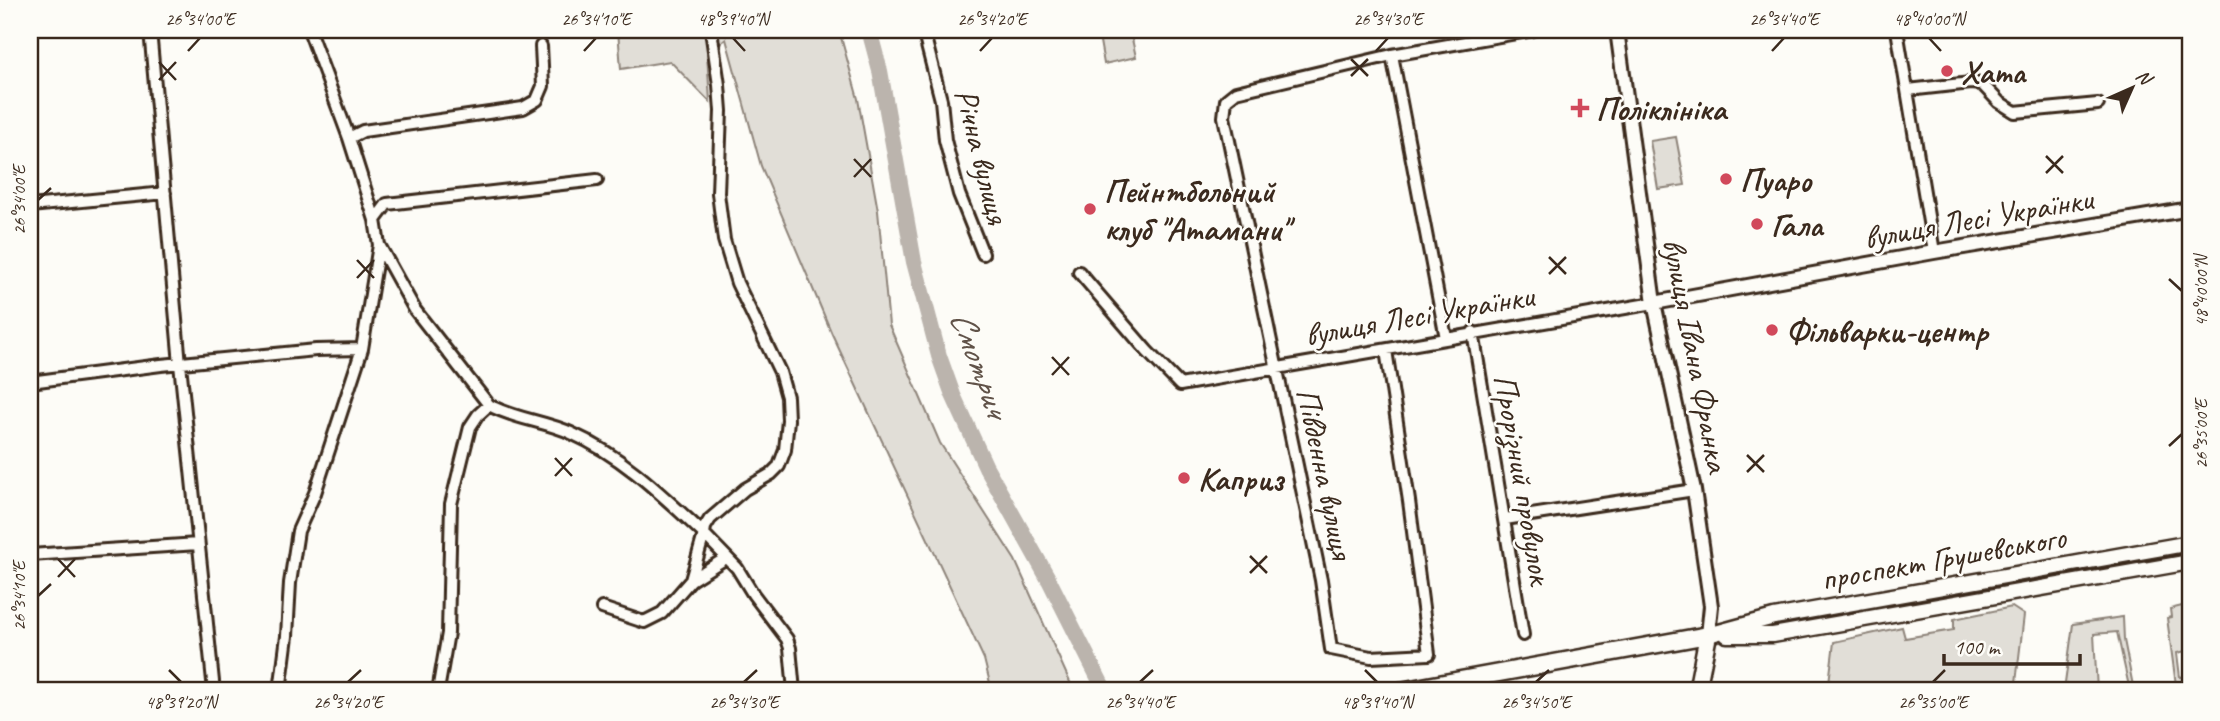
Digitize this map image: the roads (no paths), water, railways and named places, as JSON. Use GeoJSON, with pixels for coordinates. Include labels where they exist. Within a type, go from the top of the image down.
{"type":"FeatureCollection","features":[{"type":"Feature","properties":{"kind":"main road","name":"проспект Грушевського"},"geometry":{"type":"LineString","coordinates":[[1399,691],[1708,635],[1774,617],[2190,543]]}},
{"type":"Feature","properties":{"kind":"main road","name":"проспект Грушевського"},"geometry":{"type":"LineString","coordinates":[[1708,635],[1773,635],[2190,562]]}},
{"type":"Feature","properties":{"kind":"main road","name":"вулиця Івана Франка"},"geometry":{"type":"LineString","coordinates":[[1697,691],[1708,635]]}},
{"type":"Feature","properties":{"kind":"street"},"geometry":{"type":"LineString","coordinates":[[150,30],[180,364],[214,691]]}},
{"type":"Feature","properties":{"kind":"street"},"geometry":{"type":"LineString","coordinates":[[280,691],[290,583],[298,531],[315,494],[362,349],[379,245],[375,220],[349,138],[309,30]]}},
{"type":"Feature","properties":{"kind":"street"},"geometry":{"type":"LineString","coordinates":[[691,580],[705,527],[710,519],[745,489],[771,474],[779,466],[785,450],[788,420],[787,397],[780,372],[737,283],[724,240],[718,192],[721,111],[711,30]]}},
{"type":"Feature","properties":{"kind":"street","name":"Річна вулиця"},"geometry":{"type":"LineString","coordinates":[[923,30],[941,100],[945,140],[959,194],[982,254]]}},
{"type":"Feature","properties":{"kind":"street"},"geometry":{"type":"LineString","coordinates":[[1446,338],[1392,55],[1533,30]]}},
{"type":"Feature","properties":{"kind":"street","name":"вулиця Івана Франка"},"geometry":{"type":"LineString","coordinates":[[1617,30],[1654,303],[1694,490],[1711,606],[1708,635]]}},
{"type":"Feature","properties":{"kind":"street"},"geometry":{"type":"LineString","coordinates":[[1896,30],[1934,252]]}},
{"type":"Feature","properties":{"kind":"street"},"geometry":{"type":"LineString","coordinates":[[2188,30],[2190,42]]}},
{"type":"Feature","properties":{"kind":"street"},"geometry":{"type":"LineString","coordinates":[[349,138],[363,131],[523,108],[537,100],[543,86],[541,46]]}},
{"type":"Feature","properties":{"kind":"street","name":"Південна вулиця"},"geometry":{"type":"LineString","coordinates":[[1386,350],[1429,654],[1371,657],[1331,649],[1321,580],[1224,117],[1226,100],[1236,92],[1392,55]]}},
{"type":"Feature","properties":{"kind":"street"},"geometry":{"type":"LineString","coordinates":[[1908,90],[1982,84],[1999,102],[2015,112],[2098,104]]}},
{"type":"Feature","properties":{"kind":"street"},"geometry":{"type":"LineString","coordinates":[[375,220],[387,204],[597,180]]}},
{"type":"Feature","properties":{"kind":"street"},"geometry":{"type":"LineString","coordinates":[[30,206],[164,193]]}},
{"type":"Feature","properties":{"kind":"street","name":"вулиця Лесі Українки"},"geometry":{"type":"LineString","coordinates":[[1079,272],[1180,385],[2190,209]]}},
{"type":"Feature","properties":{"kind":"street"},"geometry":{"type":"LineString","coordinates":[[379,245],[415,310],[489,405],[501,412],[559,428],[591,443],[647,480],[737,568],[787,639],[794,691]]}},
{"type":"Feature","properties":{"kind":"street","name":"Прорізний провулок"},"geometry":{"type":"LineString","coordinates":[[1473,332],[1506,519],[1523,635]]}},
{"type":"Feature","properties":{"kind":"street"},"geometry":{"type":"LineString","coordinates":[[30,382],[316,350],[362,349]]}},
{"type":"Feature","properties":{"kind":"street"},"geometry":{"type":"LineString","coordinates":[[438,691],[448,633],[451,504],[470,427],[489,405]]}},
{"type":"Feature","properties":{"kind":"street"},"geometry":{"type":"LineString","coordinates":[[1506,519],[1694,490]]}},
{"type":"Feature","properties":{"kind":"street"},"geometry":{"type":"LineString","coordinates":[[30,555],[198,544]]}},
{"type":"Feature","properties":{"kind":"street"},"geometry":{"type":"LineString","coordinates":[[602,608],[644,622],[662,613],[691,580],[726,558]]}},
{"type":"Feature","properties":{"kind":"waterway","name":"Смотрич"},"geometry":{"type":"LineString","coordinates":[[869,30],[880,71],[914,262],[939,356],[953,395],[986,467],[1049,580],[1105,691]]}},
{"type":"Feature","properties":{"kind":"place","name":"Хата"},"geometry":{"type":"Point","coordinates":[1947,71]}},
{"type":"Feature","properties":{"kind":"place","name":"Поліклініка"},"geometry":{"type":"Point","coordinates":[1580,108]}},
{"type":"Feature","properties":{"kind":"place","name":"Пуаро"},"geometry":{"type":"Point","coordinates":[1726,179]}},
{"type":"Feature","properties":{"kind":"place","name":"Пейнтбольний клуб \"Атамани\""},"geometry":{"type":"Point","coordinates":[1090,209]}},
{"type":"Feature","properties":{"kind":"place","name":"Гала"},"geometry":{"type":"Point","coordinates":[1757,224]}},
{"type":"Feature","properties":{"kind":"place","name":"Фільварки-центр"},"geometry":{"type":"Point","coordinates":[1772,330]}},
{"type":"Feature","properties":{"kind":"place","name":"Каприз"},"geometry":{"type":"Point","coordinates":[1184,478]}}]}
